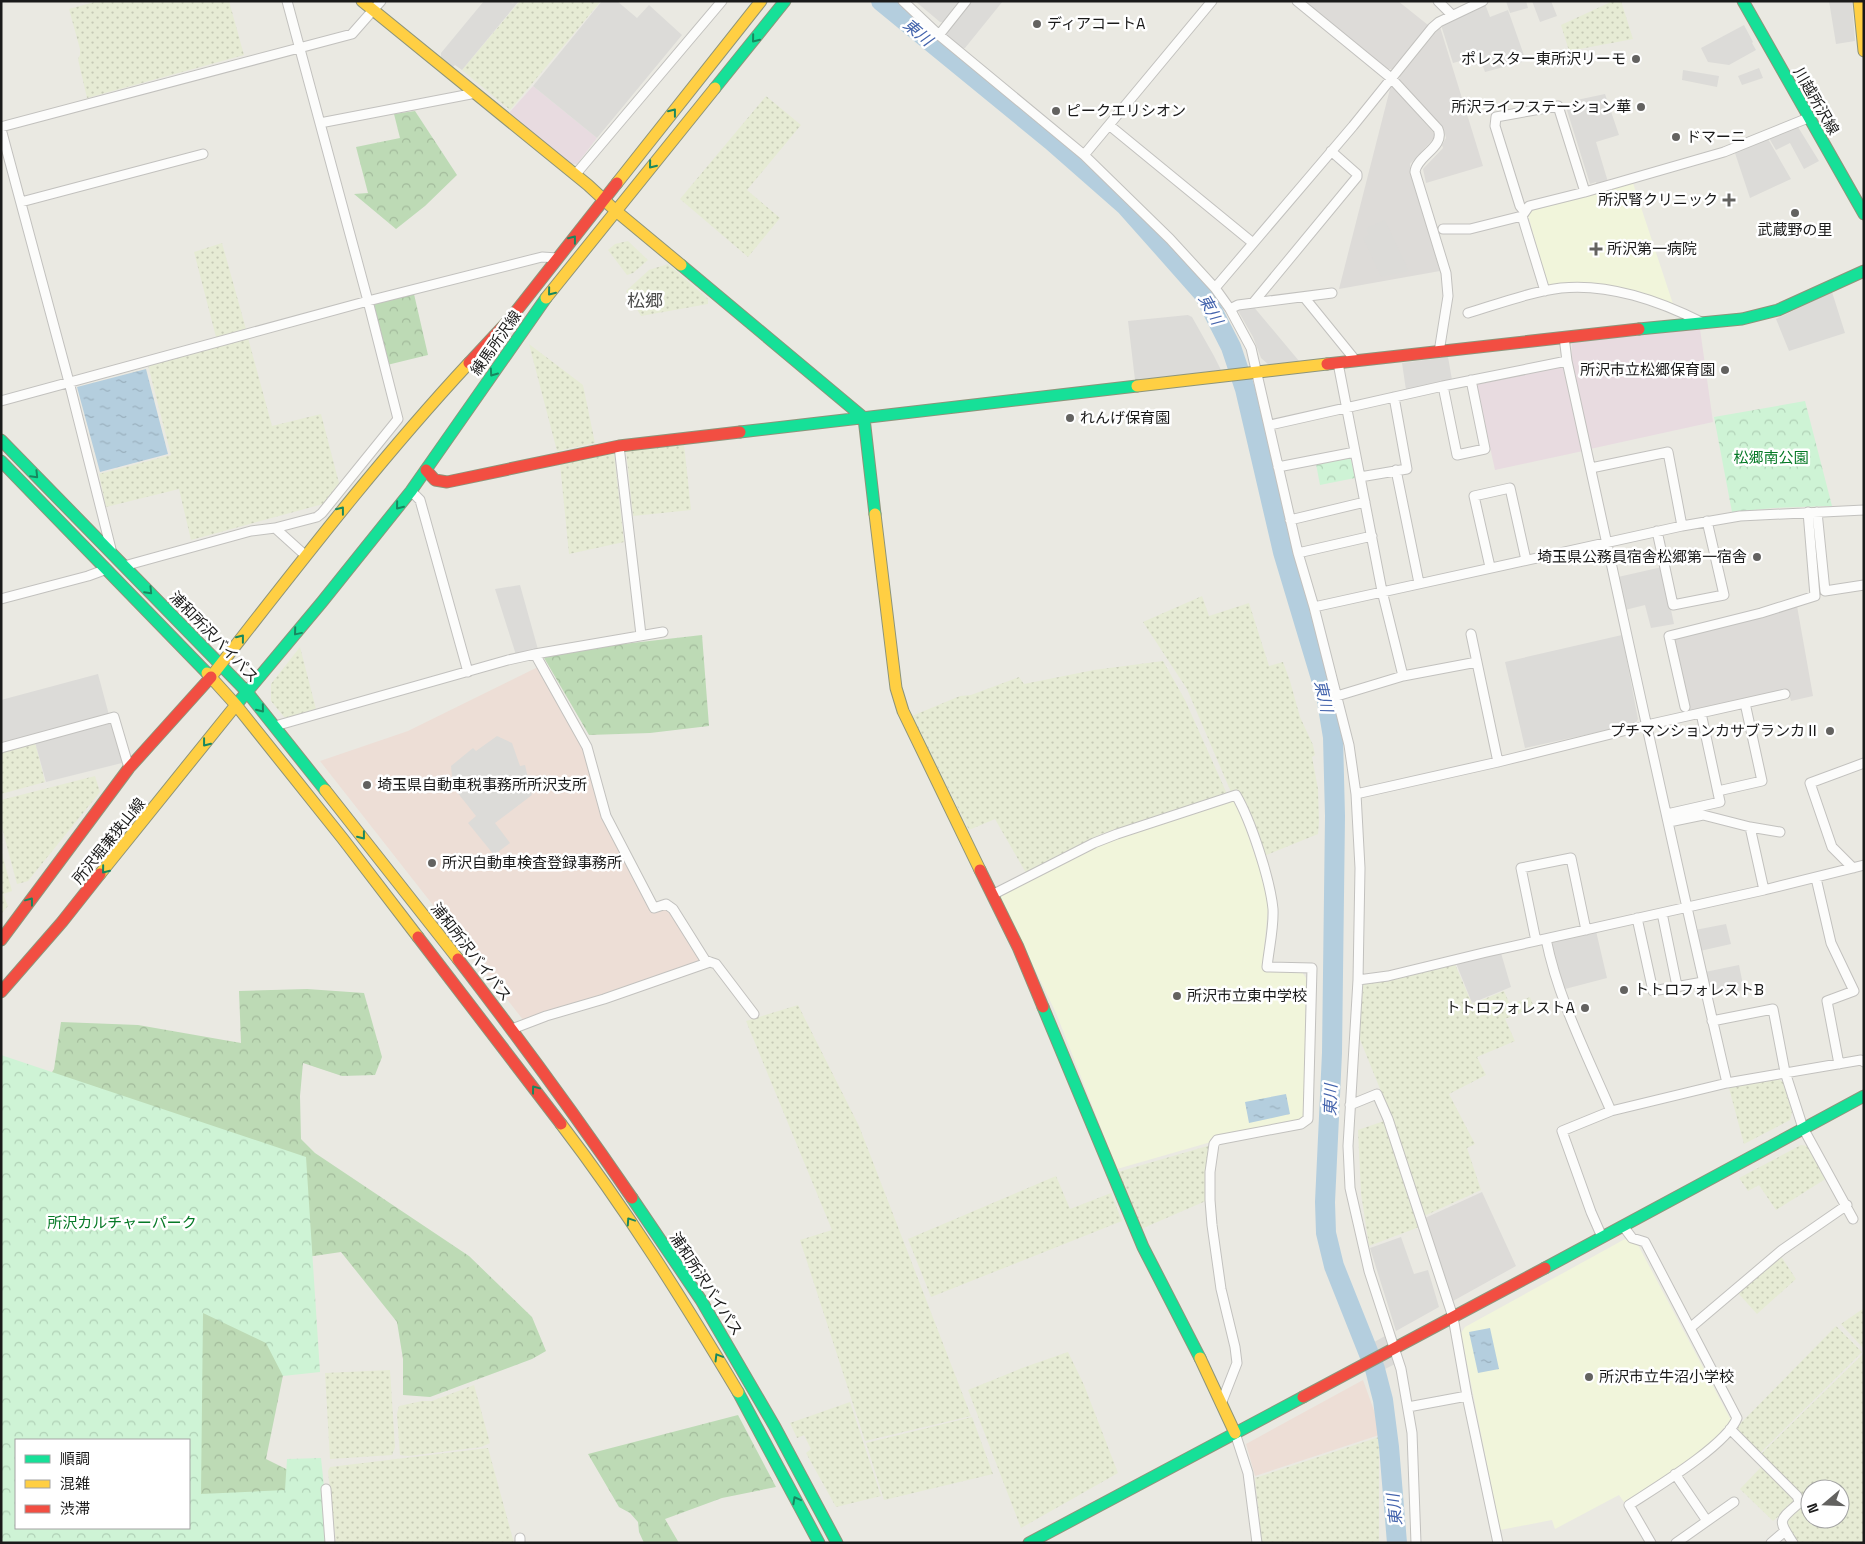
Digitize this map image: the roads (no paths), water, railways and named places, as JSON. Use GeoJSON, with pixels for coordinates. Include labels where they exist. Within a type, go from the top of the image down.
{"type":"FeatureCollection","features":[{"type":"Feature","properties":{"kind":"main road"},"geometry":{"type":"LineString","coordinates":[[362,1],[575,174],[616,211],[864,418],[896,688],[904,711],[1021,956],[1133,1225],[1196,1349],[1235,1432]]}},
{"type":"Feature","properties":{"kind":"main road","name":"練馬所沢線"},"geometry":{"type":"LineString","coordinates":[[211,677],[354,494],[402,437],[510,319],[761,1]]}},
{"type":"Feature","properties":{"kind":"main road","name":"練馬所沢線"},"geometry":{"type":"LineString","coordinates":[[236,705],[322,602],[411,490],[520,333],[786,1]]}},
{"type":"Feature","properties":{"kind":"main road","name":"川越所沢線"},"geometry":{"type":"LineString","coordinates":[[1743,1],[1864,214]]}},
{"type":"Feature","properties":{"kind":"main road"},"geometry":{"type":"LineString","coordinates":[[1860,1],[1864,51]]}},
{"type":"Feature","properties":{"kind":"main road"},"geometry":{"type":"LineString","coordinates":[[426,470],[435,480],[447,482],[619,446],[1564,337],[1742,319],[1770,312],[1864,270]]}},
{"type":"Feature","properties":{"kind":"main road","name":"浦和所沢バイパス"},"geometry":{"type":"LineString","coordinates":[[1,440],[247,692],[356,827],[512,1029],[596,1145],[701,1300],[775,1427],[837,1543]]}},
{"type":"Feature","properties":{"kind":"main road","name":"浦和所沢バイパス"},"geometry":{"type":"LineString","coordinates":[[1,461],[236,705],[344,839],[594,1167],[688,1308],[748,1409],[819,1543]]}},
{"type":"Feature","properties":{"kind":"main road","name":"所沢堀兼狭山線"},"geometry":{"type":"LineString","coordinates":[[1,940],[130,768],[211,677]]}},
{"type":"Feature","properties":{"kind":"main road","name":"所沢堀兼狭山線"},"geometry":{"type":"LineString","coordinates":[[1,992],[62,922],[236,705]]}},
{"type":"Feature","properties":{"kind":"main road"},"geometry":{"type":"LineString","coordinates":[[1029,1543],[1864,1096]]}},
{"type":"Feature","properties":{"kind":"street"},"geometry":{"type":"LineString","coordinates":[[124,566],[251,531],[275,528],[317,517],[398,419],[287,1]]}},
{"type":"Feature","properties":{"kind":"street"},"geometry":{"type":"LineString","coordinates":[[111,552],[69,382],[1,128],[352,34],[381,1]]}},
{"type":"Feature","properties":{"kind":"street"},"geometry":{"type":"LineString","coordinates":[[575,174],[722,1]]}},
{"type":"Feature","properties":{"kind":"street"},"geometry":{"type":"LineString","coordinates":[[903,1],[939,35],[1084,155],[1170,239],[1215,288],[1230,309],[1251,348],[1298,553],[1314,607],[1349,745],[1356,794],[1360,868],[1358,980],[1348,1146],[1350,1188],[1369,1271],[1408,1407],[1414,1460],[1416,1543]]}},
{"type":"Feature","properties":{"kind":"street"},"geometry":{"type":"LineString","coordinates":[[939,35],[966,1]]}},
{"type":"Feature","properties":{"kind":"street"},"geometry":{"type":"LineString","coordinates":[[1084,155],[1212,1]]}},
{"type":"Feature","properties":{"kind":"street"},"geometry":{"type":"LineString","coordinates":[[1297,1],[1391,78],[1438,129],[1440,134],[1439,141],[1415,166],[1415,172],[1446,273],[1448,296],[1439,352]]}},
{"type":"Feature","properties":{"kind":"street"},"geometry":{"type":"LineString","coordinates":[[1438,1],[1452,15]]}},
{"type":"Feature","properties":{"kind":"street"},"geometry":{"type":"LineString","coordinates":[[1215,288],[1432,28],[1439,22],[1478,2]]}},
{"type":"Feature","properties":{"kind":"street"},"geometry":{"type":"LineString","coordinates":[[320,123],[476,93]]}},
{"type":"Feature","properties":{"kind":"street"},"geometry":{"type":"LineString","coordinates":[[1545,291],[1495,126],[1496,117],[1558,106],[1585,192]]}},
{"type":"Feature","properties":{"kind":"street"},"geometry":{"type":"LineString","coordinates":[[1443,230],[1470,228],[1523,214],[1529,206],[1724,152],[1808,118]]}},
{"type":"Feature","properties":{"kind":"street"},"geometry":{"type":"LineString","coordinates":[[1109,125],[1253,243]]}},
{"type":"Feature","properties":{"kind":"street"},"geometry":{"type":"LineString","coordinates":[[1253,303],[1357,177],[1331,151]]}},
{"type":"Feature","properties":{"kind":"street"},"geometry":{"type":"LineString","coordinates":[[21,202],[203,154]]}},
{"type":"Feature","properties":{"kind":"street"},"geometry":{"type":"LineString","coordinates":[[1,400],[368,301],[542,257],[558,258]]}},
{"type":"Feature","properties":{"kind":"street"},"geometry":{"type":"LineString","coordinates":[[1468,313],[1545,291],[1575,288],[1609,290],[1653,302],[1704,324]]}},
{"type":"Feature","properties":{"kind":"street"},"geometry":{"type":"LineString","coordinates":[[1230,309],[1238,305],[1332,294]]}},
{"type":"Feature","properties":{"kind":"street"},"geometry":{"type":"LineString","coordinates":[[1304,297],[1356,361]]}},
{"type":"Feature","properties":{"kind":"street"},"geometry":{"type":"LineString","coordinates":[[1564,337],[1703,982],[1727,1084]]}},
{"type":"Feature","properties":{"kind":"street"},"geometry":{"type":"LineString","coordinates":[[1270,425],[1443,386],[1568,361]]}},
{"type":"Feature","properties":{"kind":"street"},"geometry":{"type":"LineString","coordinates":[[1338,363],[1382,591],[1403,676]]}},
{"type":"Feature","properties":{"kind":"street"},"geometry":{"type":"LineString","coordinates":[[1443,386],[1457,455],[1485,448],[1471,380]]}},
{"type":"Feature","properties":{"kind":"street"},"geometry":{"type":"LineString","coordinates":[[1360,477],[1407,468],[1394,397]]}},
{"type":"Feature","properties":{"kind":"street"},"geometry":{"type":"LineString","coordinates":[[619,446],[642,635]]}},
{"type":"Feature","properties":{"kind":"street"},"geometry":{"type":"LineString","coordinates":[[1278,467],[1355,452]]}},
{"type":"Feature","properties":{"kind":"street"},"geometry":{"type":"LineString","coordinates":[[1591,468],[1668,452],[1682,526]]}},
{"type":"Feature","properties":{"kind":"street"},"geometry":{"type":"LineString","coordinates":[[1396,470],[1419,583]]}},
{"type":"Feature","properties":{"kind":"street"},"geometry":{"type":"LineString","coordinates":[[1490,567],[1474,496],[1510,488],[1526,560]]}},
{"type":"Feature","properties":{"kind":"street"},"geometry":{"type":"LineString","coordinates":[[411,490],[420,500],[468,672]]}},
{"type":"Feature","properties":{"kind":"street"},"geometry":{"type":"LineString","coordinates":[[1290,520],[1365,502]]}},
{"type":"Feature","properties":{"kind":"street"},"geometry":{"type":"LineString","coordinates":[[1314,607],[1490,567],[1708,521],[1740,516],[1864,510]]}},
{"type":"Feature","properties":{"kind":"street"},"geometry":{"type":"LineString","coordinates":[[1813,512],[1826,591],[1864,586]]}},
{"type":"Feature","properties":{"kind":"street"},"geometry":{"type":"LineString","coordinates":[[1685,707],[1669,636],[1760,613],[1815,596],[1813,512]]}},
{"type":"Feature","properties":{"kind":"street"},"geometry":{"type":"LineString","coordinates":[[1657,531],[1673,605],[1681,604],[1724,595],[1708,521]]}},
{"type":"Feature","properties":{"kind":"street"},"geometry":{"type":"LineString","coordinates":[[275,528],[306,556]]}},
{"type":"Feature","properties":{"kind":"street"},"geometry":{"type":"LineString","coordinates":[[1298,553],[1372,536]]}},
{"type":"Feature","properties":{"kind":"street"},"geometry":{"type":"LineString","coordinates":[[1,599],[88,576],[107,569]]}},
{"type":"Feature","properties":{"kind":"street"},"geometry":{"type":"LineString","coordinates":[[274,726],[508,660],[663,632]]}},
{"type":"Feature","properties":{"kind":"street"},"geometry":{"type":"LineString","coordinates":[[1471,634],[1498,762]]}},
{"type":"Feature","properties":{"kind":"street"},"geometry":{"type":"LineString","coordinates":[[536,654],[587,747],[606,816],[654,908],[666,904],[673,909],[705,960],[716,964],[754,1014]]}},
{"type":"Feature","properties":{"kind":"street"},"geometry":{"type":"LineString","coordinates":[[1337,696],[1403,676],[1477,662]]}},
{"type":"Feature","properties":{"kind":"street"},"geometry":{"type":"LineString","coordinates":[[1356,794],[1786,694]]}},
{"type":"Feature","properties":{"kind":"street"},"geometry":{"type":"LineString","coordinates":[[1718,791],[1762,781],[1746,703]]}},
{"type":"Feature","properties":{"kind":"street"},"geometry":{"type":"LineString","coordinates":[[1668,818],[1720,802],[1701,713]]}},
{"type":"Feature","properties":{"kind":"street"},"geometry":{"type":"LineString","coordinates":[[1,748],[114,716],[130,768]]}},
{"type":"Feature","properties":{"kind":"street"},"geometry":{"type":"LineString","coordinates":[[1853,868],[1832,847],[1810,783],[1864,764]]}},
{"type":"Feature","properties":{"kind":"street"},"geometry":{"type":"LineString","coordinates":[[992,895],[1094,843],[1117,834],[1236,795],[1240,802],[1270,887],[1273,911],[1267,967],[1312,968],[1308,1118],[1300,1124],[1217,1140],[1214,1144],[1210,1172],[1212,1225],[1221,1289],[1237,1363],[1221,1404]]}},
{"type":"Feature","properties":{"kind":"street"},"geometry":{"type":"LineString","coordinates":[[1668,818],[1703,815],[1750,828],[1780,832]]}},
{"type":"Feature","properties":{"kind":"street"},"geometry":{"type":"LineString","coordinates":[[1750,828],[1764,890]]}},
{"type":"Feature","properties":{"kind":"street"},"geometry":{"type":"LineString","coordinates":[[1536,941],[1521,868],[1571,858],[1586,930]]}},
{"type":"Feature","properties":{"kind":"street"},"geometry":{"type":"LineString","coordinates":[[1358,980],[1388,976],[1816,878],[1864,865]]}},
{"type":"Feature","properties":{"kind":"street"},"geometry":{"type":"LineString","coordinates":[[1816,878],[1832,943],[1854,991],[1827,1002],[1839,1064]]}},
{"type":"Feature","properties":{"kind":"street"},"geometry":{"type":"LineString","coordinates":[[1662,913],[1677,986]]}},
{"type":"Feature","properties":{"kind":"street"},"geometry":{"type":"LineString","coordinates":[[1637,918],[1653,992],[1703,982]]}},
{"type":"Feature","properties":{"kind":"street"},"geometry":{"type":"LineString","coordinates":[[1546,939],[1564,1000],[1611,1111]]}},
{"type":"Feature","properties":{"kind":"street"},"geometry":{"type":"LineString","coordinates":[[512,1029],[710,962]]}},
{"type":"Feature","properties":{"kind":"street"},"geometry":{"type":"LineString","coordinates":[[1712,1021],[1773,1009],[1785,1072],[1804,1128],[1853,1219]]}},
{"type":"Feature","properties":{"kind":"street"},"geometry":{"type":"LineString","coordinates":[[1602,1237],[1562,1131],[1611,1111],[1727,1084],[1785,1072],[1861,1060],[1864,1062]]}},
{"type":"Feature","properties":{"kind":"street"},"geometry":{"type":"LineString","coordinates":[[1350,1105],[1377,1094],[1388,1119],[1453,1317],[1467,1396],[1498,1543]]}},
{"type":"Feature","properties":{"kind":"street"},"geometry":{"type":"LineString","coordinates":[[1690,1328],[1782,1250],[1847,1205]]}},
{"type":"Feature","properties":{"kind":"street"},"geometry":{"type":"LineString","coordinates":[[1623,1226],[1632,1238],[1645,1242],[1737,1418],[1730,1429],[1706,1453],[1629,1505],[1651,1543]]}},
{"type":"Feature","properties":{"kind":"street"},"geometry":{"type":"LineString","coordinates":[[1408,1407],[1467,1396]]}},
{"type":"Feature","properties":{"kind":"street"},"geometry":{"type":"LineString","coordinates":[[1730,1429],[1797,1496],[1798,1504],[1783,1517],[1782,1526],[1793,1543]]}},
{"type":"Feature","properties":{"kind":"street"},"geometry":{"type":"LineString","coordinates":[[1235,1432],[1248,1473],[1257,1543]]}},
{"type":"Feature","properties":{"kind":"street"},"geometry":{"type":"LineString","coordinates":[[1675,1474],[1706,1521]]}},
{"type":"Feature","properties":{"kind":"street"},"geometry":{"type":"LineString","coordinates":[[326,1489],[330,1543]]}},
{"type":"Feature","properties":{"kind":"street"},"geometry":{"type":"LineString","coordinates":[[1676,1543],[1734,1502]]}},
{"type":"Feature","properties":{"kind":"street"},"geometry":{"type":"LineString","coordinates":[[1771,1543],[1785,1531]]}},
{"type":"Feature","properties":{"kind":"water"},"geometry":{"type":"Polygon","coordinates":[[[146,369],[168,454],[100,472],[77,387],[146,369]]]}},
{"type":"Feature","properties":{"kind":"water"},"geometry":{"type":"Polygon","coordinates":[[[1286,1094],[1290,1114],[1249,1123],[1245,1102],[1286,1094]]]}},
{"type":"Feature","properties":{"kind":"water"},"geometry":{"type":"Polygon","coordinates":[[[1490,1328],[1499,1369],[1478,1373],[1469,1332],[1490,1328]]]}},
{"type":"Feature","properties":{"kind":"waterway","name":"東川"},"geometry":{"type":"LineString","coordinates":[[881,1],[1052,141],[1126,206],[1204,294],[1231,347],[1245,389],[1283,552],[1326,695],[1333,737],[1335,816],[1332,1053],[1325,1202],[1326,1233],[1334,1266],[1375,1369],[1383,1400],[1397,1543]]}},
{"type":"Feature","properties":{"kind":"place","name":"ディアコートA"},"geometry":{"type":"Point","coordinates":[1037,24]}},
{"type":"Feature","properties":{"kind":"place","name":"ポレスター東所沢リーモ"},"geometry":{"type":"Point","coordinates":[1636,59]}},
{"type":"Feature","properties":{"kind":"place","name":"所沢ライフステーション華"},"geometry":{"type":"Point","coordinates":[1641,107]}},
{"type":"Feature","properties":{"kind":"place","name":"ピークエリシオン"},"geometry":{"type":"Point","coordinates":[1056,111]}},
{"type":"Feature","properties":{"kind":"place","name":"ドマーニ"},"geometry":{"type":"Point","coordinates":[1676,137]}},
{"type":"Feature","properties":{"kind":"place","name":"所沢腎クリニック"},"geometry":{"type":"Point","coordinates":[1729,200]}},
{"type":"Feature","properties":{"kind":"place","name":"武蔵野の里"},"geometry":{"type":"Point","coordinates":[1795,213]}},
{"type":"Feature","properties":{"kind":"place","name":"所沢第一病院"},"geometry":{"type":"Point","coordinates":[1596,249]}},
{"type":"Feature","properties":{"kind":"place","name":"所沢市立松郷保育園"},"geometry":{"type":"Point","coordinates":[1725,370]}},
{"type":"Feature","properties":{"kind":"place","name":"れんげ保育園"},"geometry":{"type":"Point","coordinates":[1070,418]}},
{"type":"Feature","properties":{"kind":"place","name":"埼玉県公務員宿舎松郷第一宿舎"},"geometry":{"type":"Point","coordinates":[1757,557]}},
{"type":"Feature","properties":{"kind":"place","name":"プチマンションカサブランカⅡ"},"geometry":{"type":"Point","coordinates":[1830,731]}},
{"type":"Feature","properties":{"kind":"place","name":"埼玉県自動車税事務所所沢支所"},"geometry":{"type":"Point","coordinates":[367,785]}},
{"type":"Feature","properties":{"kind":"place","name":"所沢自動車検査登録事務所"},"geometry":{"type":"Point","coordinates":[432,863]}},
{"type":"Feature","properties":{"kind":"place","name":"トトロフォレストB"},"geometry":{"type":"Point","coordinates":[1624,990]}},
{"type":"Feature","properties":{"kind":"place","name":"所沢市立東中学校"},"geometry":{"type":"Point","coordinates":[1177,996]}},
{"type":"Feature","properties":{"kind":"place","name":"トトロフォレストA"},"geometry":{"type":"Point","coordinates":[1585,1008]}},
{"type":"Feature","properties":{"kind":"place","name":"所沢市立牛沼小学校"},"geometry":{"type":"Point","coordinates":[1589,1377]}},
{"type":"Feature","properties":{"kind":"district","name":"松郷"},"geometry":{"type":"Point","coordinates":[645,301]}},
{"type":"Feature","properties":{"kind":"park label","name":"松郷南公園"},"geometry":{"type":"Point","coordinates":[1771,458]}},
{"type":"Feature","properties":{"kind":"park label","name":"所沢カルチャーパーク"},"geometry":{"type":"Point","coordinates":[122,1223]}}]}
